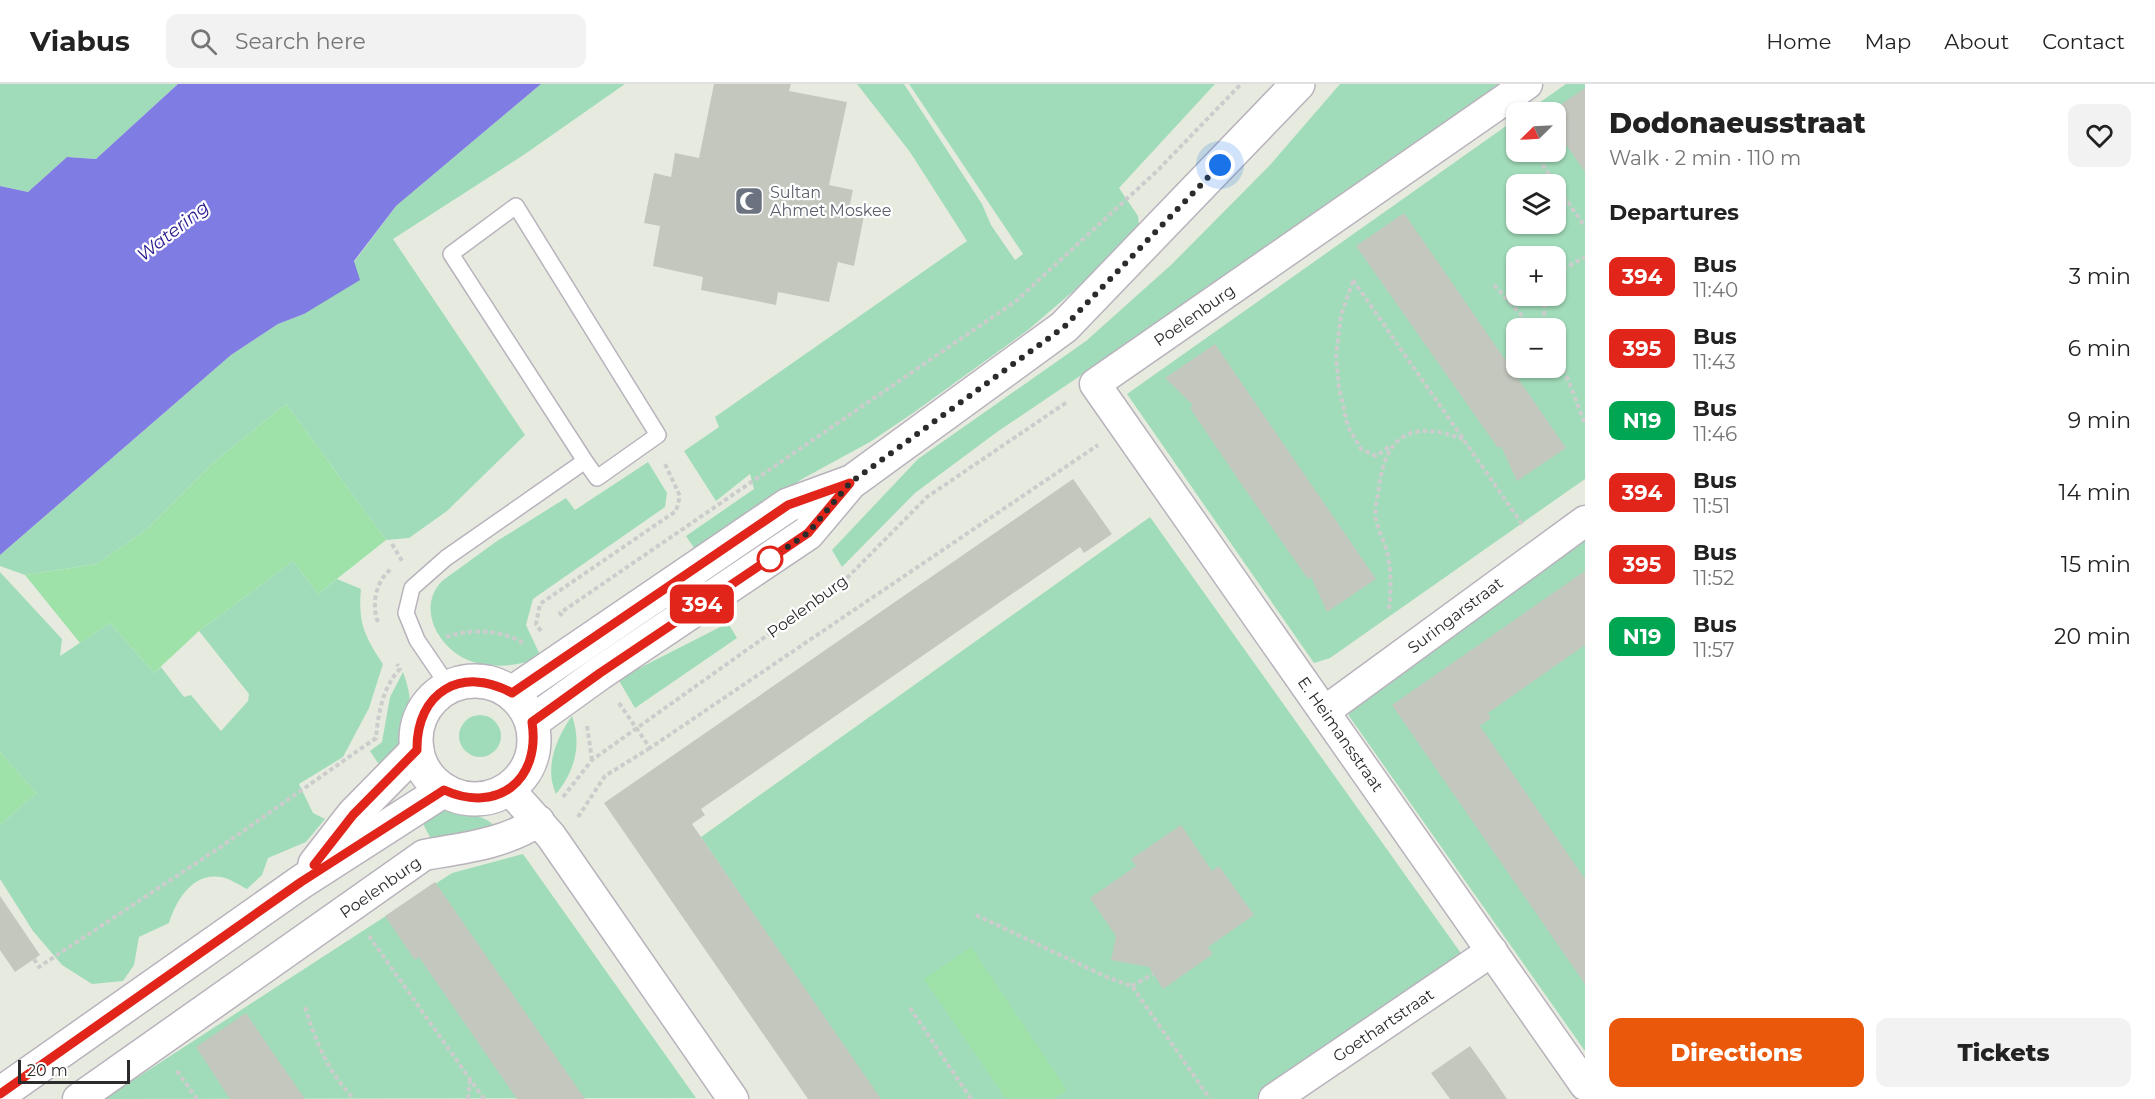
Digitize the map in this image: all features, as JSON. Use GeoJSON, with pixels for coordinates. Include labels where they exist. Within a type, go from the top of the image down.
{"type":"FeatureCollection","features":[{"type":"Feature","properties":{"kind":"street"},"geometry":{"type":"LineString","coordinates":[[532,722],[600,673],[808,533],[850,483],[1064,327],[1298,84]]}},
{"type":"Feature","properties":{"kind":"street","name":"Poelenburg"},"geometry":{"type":"LineString","coordinates":[[1095,384],[1527,84]]}},
{"type":"Feature","properties":{"kind":"street","name":"E. Heimansstraat"},"geometry":{"type":"LineString","coordinates":[[1095,384],[1585,1085]]}},
{"type":"Feature","properties":{"kind":"street"},"geometry":{"type":"LineString","coordinates":[[512,693],[788,505],[850,483]]}},
{"type":"Feature","properties":{"kind":"street","name":"Suringarstraat"},"geometry":{"type":"LineString","coordinates":[[1325,711],[1585,521]]}},
{"type":"Feature","properties":{"kind":"street"},"geometry":{"type":"LineString","coordinates":[[481,681],[498,685],[512,693],[524,706],[532,722],[534,752],[529,766],[509,789],[495,796],[478,799],[461,798],[433,782],[423,768],[417,750],[416,731],[422,713],[433,698],[449,687],[464,682],[481,681]]}},
{"type":"Feature","properties":{"kind":"street"},"geometry":{"type":"LineString","coordinates":[[301,882],[353,815],[417,750]]}},
{"type":"Feature","properties":{"kind":"street"},"geometry":{"type":"LineString","coordinates":[[509,789],[539,821],[733,1099]]}},
{"type":"Feature","properties":{"kind":"street"},"geometry":{"type":"LineString","coordinates":[[0,1094],[301,882],[444,790]]}},
{"type":"Feature","properties":{"kind":"street","name":"Poelenburg"},"geometry":{"type":"LineString","coordinates":[[78,1099],[424,855],[491,843],[520,833],[539,821]]}},
{"type":"Feature","properties":{"kind":"street","name":"Goethartstraat"},"geometry":{"type":"LineString","coordinates":[[1274,1099],[1492,951]]}},
{"type":"Feature","properties":{"kind":"lane"},"geometry":{"type":"LineString","coordinates":[[516,206],[658,435],[597,478],[585,461],[451,254],[516,206]]}},
{"type":"Feature","properties":{"kind":"lane"},"geometry":{"type":"LineString","coordinates":[[449,687],[417,640],[406,613],[412,588],[446,558],[585,461]]}},
{"type":"Feature","properties":{"kind":"path"},"geometry":{"type":"LineString","coordinates":[[565,620],[560,613],[1016,301],[1157,171],[1241,84]]}},
{"type":"Feature","properties":{"kind":"path"},"geometry":{"type":"LineString","coordinates":[[1541,162],[1585,226]]}},
{"type":"Feature","properties":{"kind":"path"},"geometry":{"type":"LineString","coordinates":[[1566,267],[1585,257]]}},
{"type":"Feature","properties":{"kind":"path"},"geometry":{"type":"LineString","coordinates":[[1463,440],[1440,431],[1409,433],[1376,456],[1361,448],[1348,427],[1336,356],[1341,315],[1353,280],[1541,551]]}},
{"type":"Feature","properties":{"kind":"path"},"geometry":{"type":"LineString","coordinates":[[1494,285],[1524,318]]}},
{"type":"Feature","properties":{"kind":"path"},"geometry":{"type":"LineString","coordinates":[[1566,376],[1585,424]]}},
{"type":"Feature","properties":{"kind":"path","name":"Poelenburg"},"geometry":{"type":"LineString","coordinates":[[539,821],[553,810],[592,760],[846,580],[927,497],[1095,384]]}},
{"type":"Feature","properties":{"kind":"path"},"geometry":{"type":"LineString","coordinates":[[573,825],[605,776],[650,748],[1124,428]]}},
{"type":"Feature","properties":{"kind":"path"},"geometry":{"type":"LineString","coordinates":[[1389,609],[1392,582],[1387,552],[1375,517],[1380,476],[1391,446]]}},
{"type":"Feature","properties":{"kind":"path"},"geometry":{"type":"LineString","coordinates":[[382,630],[374,610],[377,588],[387,572],[402,561],[392,544]]}},
{"type":"Feature","properties":{"kind":"path"},"geometry":{"type":"LineString","coordinates":[[439,639],[463,631],[483,632],[520,640],[526,646]]}},
{"type":"Feature","properties":{"kind":"path"},"geometry":{"type":"LineString","coordinates":[[34,959],[39,966],[49,960],[219,848],[376,738],[377,723],[389,679],[400,669],[395,659]]}},
{"type":"Feature","properties":{"kind":"path"},"geometry":{"type":"LineString","coordinates":[[613,693],[650,748]]}},
{"type":"Feature","properties":{"kind":"path"},"geometry":{"type":"LineString","coordinates":[[350,908],[484,1099]]}},
{"type":"Feature","properties":{"kind":"path"},"geometry":{"type":"LineString","coordinates":[[976,915],[1109,978],[1132,986],[1210,1099]]}},
{"type":"Feature","properties":{"kind":"path"},"geometry":{"type":"LineString","coordinates":[[1132,986],[1153,974]]}},
{"type":"Feature","properties":{"kind":"path"},"geometry":{"type":"LineString","coordinates":[[305,1007],[317,1047],[340,1084],[354,1099]]}},
{"type":"Feature","properties":{"kind":"path"},"geometry":{"type":"LineString","coordinates":[[910,1008],[970,1099]]}},
{"type":"Feature","properties":{"kind":"path"},"geometry":{"type":"LineString","coordinates":[[468,1099],[470,1078]]}},
{"type":"Feature","properties":{"kind":"green space"},"geometry":{"type":"Polygon","coordinates":[[[0,84],[178,84],[96,159],[67,157],[28,192],[0,186],[0,84]]]}},
{"type":"Feature","properties":{"kind":"green space"},"geometry":{"type":"Polygon","coordinates":[[[541,84],[625,84],[525,154],[393,239],[525,435],[447,511],[409,538],[386,540],[286,404],[214,462],[146,530],[97,564],[25,575],[0,566],[0,555],[231,355],[278,324],[304,314],[354,262],[396,206],[541,84]]]}},
{"type":"Feature","properties":{"kind":"green space"},"geometry":{"type":"Polygon","coordinates":[[[857,84],[904,84],[982,204],[991,225],[1015,260],[1023,254],[909,84],[1215,84],[1119,188],[1138,216],[1140,234],[1028,330],[913,413],[870,442],[802,479],[696,551],[686,536],[754,489],[750,474],[716,501],[684,451],[719,427],[715,417],[967,241],[910,152],[857,84]]]}},
{"type":"Feature","properties":{"kind":"green space"},"geometry":{"type":"Polygon","coordinates":[[[1340,84],[1512,84],[997,432],[915,493],[842,567],[832,550],[918,459],[1086,341],[1172,264],[1270,165],[1340,84]]]}},
{"type":"Feature","properties":{"kind":"green space"},"geometry":{"type":"Polygon","coordinates":[[[1566,84],[1585,84],[1585,479],[1330,658],[1314,663],[1127,394],[1506,126],[1506,162],[1566,162],[1566,102],[1540,102],[1566,84]]]}},
{"type":"Feature","properties":{"kind":"green space"},"geometry":{"type":"Polygon","coordinates":[[[286,404],[386,540],[318,594],[293,561],[199,631],[154,673],[110,623],[80,643],[25,575],[97,564],[146,530],[214,462],[286,404]]]}},
{"type":"Feature","properties":{"kind":"green space"},"geometry":{"type":"Polygon","coordinates":[[[648,462],[667,493],[665,507],[533,599],[526,625],[541,657],[509,665],[485,665],[464,658],[443,641],[432,618],[431,605],[434,593],[442,581],[497,541],[566,498],[575,510],[648,462]]]}},
{"type":"Feature","properties":{"kind":"green space"},"geometry":{"type":"Polygon","coordinates":[[[1150,517],[1463,956],[1259,1099],[879,1099],[701,837],[1150,517]]]}},
{"type":"Feature","properties":{"kind":"green space"},"geometry":{"type":"Polygon","coordinates":[[[1585,540],[1585,1051],[1349,716],[1349,705],[1585,540]]]}},
{"type":"Feature","properties":{"kind":"green space"},"geometry":{"type":"Polygon","coordinates":[[[293,561],[318,594],[337,579],[361,589],[360,611],[364,628],[383,664],[369,708],[343,757],[299,784],[313,813],[325,819],[306,842],[268,858],[262,875],[247,889],[221,877],[202,879],[194,884],[181,897],[169,923],[139,937],[134,965],[123,981],[92,984],[62,965],[33,931],[0,879],[0,825],[36,793],[0,752],[0,572],[62,639],[60,656],[110,623],[154,673],[161,667],[184,697],[191,695],[221,731],[248,701],[249,694],[199,631],[293,561]]]}},
{"type":"Feature","properties":{"kind":"green space"},"geometry":{"type":"Polygon","coordinates":[[[728,623],[737,638],[635,708],[618,679],[728,623]]]}},
{"type":"Feature","properties":{"kind":"green space"},"geometry":{"type":"Polygon","coordinates":[[[403,672],[410,699],[408,723],[398,744],[380,766],[370,751],[382,742],[390,697],[403,672]]]}},
{"type":"Feature","properties":{"kind":"green space"},"geometry":{"type":"Polygon","coordinates":[[[480,715],[488,716],[495,721],[500,728],[500,744],[495,751],[488,756],[480,757],[472,756],[465,751],[460,744],[459,736],[460,728],[465,721],[472,716],[480,715]]]}},
{"type":"Feature","properties":{"kind":"green space"},"geometry":{"type":"Polygon","coordinates":[[[572,716],[576,737],[575,757],[568,776],[556,794],[551,774],[554,754],[561,734],[572,716]]]}},
{"type":"Feature","properties":{"kind":"green space"},"geometry":{"type":"Polygon","coordinates":[[[0,752],[36,793],[0,825],[0,752]]]}},
{"type":"Feature","properties":{"kind":"green space"},"geometry":{"type":"Polygon","coordinates":[[[454,809],[483,818],[497,829],[448,836],[432,841],[421,820],[443,810],[454,809]]]}},
{"type":"Feature","properties":{"kind":"green space"},"geometry":{"type":"Polygon","coordinates":[[[523,854],[696,1098],[104,1099],[452,873],[523,854]]]}},
{"type":"Feature","properties":{"kind":"green space"},"geometry":{"type":"Polygon","coordinates":[[[971,947],[1067,1090],[1054,1099],[1006,1099],[924,979],[971,947]]]}},
{"type":"Feature","properties":{"kind":"water","name":"Watering"},"geometry":{"type":"Polygon","coordinates":[[[178,84],[541,84],[396,206],[354,261],[360,280],[304,314],[278,324],[231,355],[0,555],[0,186],[28,192],[67,157],[96,159],[178,84]]]}},
{"type":"Feature","properties":{"kind":"building","name":"Sultan Ahmet Moskee"},"geometry":{"type":"Polygon","coordinates":[[[714,84],[791,84],[789,91],[847,102],[829,185],[853,190],[848,213],[864,216],[854,266],[838,262],[829,302],[778,292],[776,305],[701,290],[703,277],[653,266],[660,226],[644,223],[654,173],[671,177],[675,153],[699,158],[714,84]]]}},
{"type":"Feature","properties":{"kind":"building"},"geometry":{"type":"Polygon","coordinates":[[[1585,88],[1585,172],[1566,144],[1565,102],[1585,88]]]}},
{"type":"Feature","properties":{"kind":"building"},"geometry":{"type":"Polygon","coordinates":[[[1404,213],[1506,361],[1506,378],[1518,378],[1566,448],[1517,481],[1501,446],[1498,448],[1356,246],[1404,213]]]}},
{"type":"Feature","properties":{"kind":"building"},"geometry":{"type":"Polygon","coordinates":[[[1215,344],[1376,579],[1327,612],[1311,577],[1308,579],[1240,482],[1190,408],[1193,405],[1165,378],[1215,344]]]}},
{"type":"Feature","properties":{"kind":"building"},"geometry":{"type":"Polygon","coordinates":[[[1073,479],[1112,534],[1084,553],[1080,547],[701,809],[705,815],[692,824],[881,1099],[808,1099],[604,803],[1073,479]]]}},
{"type":"Feature","properties":{"kind":"building"},"geometry":{"type":"Polygon","coordinates":[[[1585,571],[1585,645],[1488,713],[1491,718],[1480,726],[1585,879],[1585,984],[1392,705],[1585,571]]]}},
{"type":"Feature","properties":{"kind":"building"},"geometry":{"type":"Polygon","coordinates":[[[1181,825],[1212,871],[1219,866],[1254,915],[1208,947],[1213,954],[1163,989],[1149,967],[1111,960],[1116,936],[1090,898],[1136,866],[1131,859],[1181,825]]]}},
{"type":"Feature","properties":{"kind":"building"},"geometry":{"type":"Polygon","coordinates":[[[435,882],[585,1099],[517,1099],[419,957],[415,960],[385,916],[435,882]]]}},
{"type":"Feature","properties":{"kind":"building"},"geometry":{"type":"Polygon","coordinates":[[[0,896],[40,955],[15,972],[0,950],[0,896]]]}},
{"type":"Feature","properties":{"kind":"building"},"geometry":{"type":"Polygon","coordinates":[[[246,1013],[305,1099],[230,1099],[196,1047],[246,1013]]]}},
{"type":"Feature","properties":{"kind":"building"},"geometry":{"type":"Polygon","coordinates":[[[1470,1046],[1507,1099],[1450,1099],[1431,1073],[1470,1046]]]}},
{"type":"Feature","properties":{"kind":"bus line","name":"394"},"geometry":{"type":"LineString","coordinates":[[0,1094],[301,882],[444,790],[461,798],[478,799],[495,796],[509,789],[529,766],[534,752],[532,722],[600,673],[808,533],[850,483],[788,505],[512,693],[498,685],[481,681],[464,682],[449,687],[433,698],[422,713],[416,731],[417,750],[353,815],[314,865]]}},
{"type":"Feature","properties":{"kind":"place","name":"Sultan Ahmet Moskee"},"geometry":{"type":"Point","coordinates":[749,201]}},
{"type":"Feature","properties":{"kind":"route"},"geometry":{"type":"LineString","coordinates":[[770,559],[808,533],[850,483],[1064,327],[1220,165]]}}]}
